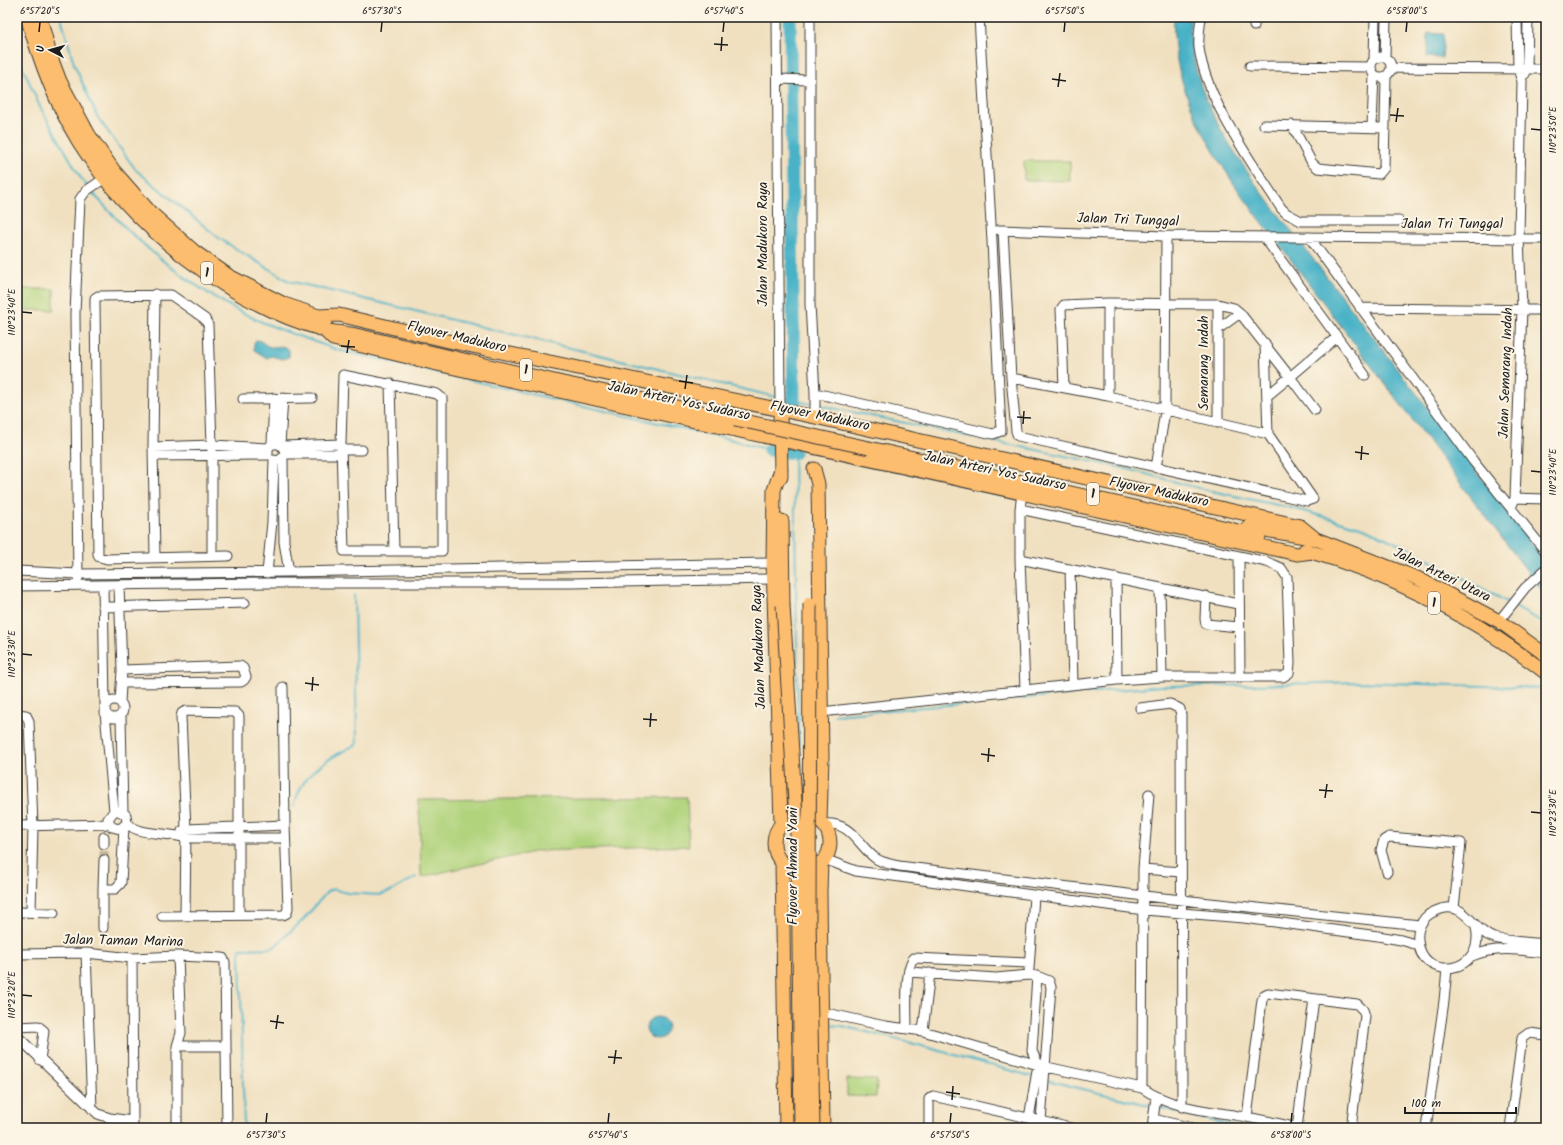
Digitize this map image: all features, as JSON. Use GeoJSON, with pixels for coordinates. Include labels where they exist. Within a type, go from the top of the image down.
{"type":"FeatureCollection","features":[{"type":"Feature","properties":{"kind":"highway","name":"1"},"geometry":{"type":"LineString","coordinates":[[27,17],[39,58],[61,109],[101,180],[173,246],[209,274],[266,307],[324,330]]}},
{"type":"Feature","properties":{"kind":"highway","name":"1"},"geometry":{"type":"LineString","coordinates":[[40,17],[50,55],[60,81],[89,135],[114,170],[150,212],[195,252],[229,276],[284,304],[319,316]]}},
{"type":"Feature","properties":{"kind":"highway"},"geometry":{"type":"LineString","coordinates":[[319,316],[339,315],[453,342],[780,405],[1300,526],[1316,539]]}},
{"type":"Feature","properties":{"kind":"highway","name":"Flyover Madukoro"},"geometry":{"type":"LineString","coordinates":[[319,316],[357,330],[564,379],[1224,522],[1316,539]]}},
{"type":"Feature","properties":{"kind":"highway","name":"Flyover Madukoro"},"geometry":{"type":"LineString","coordinates":[[324,330],[356,334],[563,383],[736,417]]}},
{"type":"Feature","properties":{"kind":"highway","name":"Jalan Arteri Yos Sudarso"},"geometry":{"type":"LineString","coordinates":[[324,330],[333,339],[430,363],[1298,554],[1312,552]]}},
{"type":"Feature","properties":{"kind":"highway","name":"Jalan Madukoro Raya"},"geometry":{"type":"LineString","coordinates":[[780,405],[783,605]]}},
{"type":"Feature","properties":{"kind":"highway"},"geometry":{"type":"LineString","coordinates":[[815,413],[814,469],[818,484],[821,718],[818,821]]}},
{"type":"Feature","properties":{"kind":"highway","name":"Flyover Madukoro"},"geometry":{"type":"LineString","coordinates":[[870,446],[1223,527],[1312,552]]}},
{"type":"Feature","properties":{"kind":"highway","name":"Jalan Madukoro Raya"},"geometry":{"type":"LineString","coordinates":[[781,467],[774,490],[773,563],[781,823]]}},
{"type":"Feature","properties":{"kind":"highway","name":"Flyover Ahmad Yani"},"geometry":{"type":"LineString","coordinates":[[812,1128],[809,917],[810,604],[814,469]]}},
{"type":"Feature","properties":{"kind":"highway","name":"Jalan Arteri Utara"},"geometry":{"type":"LineString","coordinates":[[1316,539],[1417,578],[1502,617],[1546,654]]}},
{"type":"Feature","properties":{"kind":"highway","name":"Jalan Arteri Utara"},"geometry":{"type":"LineString","coordinates":[[1312,552],[1382,576],[1452,612],[1477,625],[1512,647],[1546,673]]}},
{"type":"Feature","properties":{"kind":"highway","name":"Flyover Ahmad Yani"},"geometry":{"type":"LineString","coordinates":[[783,605],[798,851],[801,1128]]}},
{"type":"Feature","properties":{"kind":"highway"},"geometry":{"type":"LineString","coordinates":[[796,815],[818,821],[828,832],[830,842],[828,851],[819,864],[803,871],[794,870],[782,862],[777,856],[774,842],[775,834],[781,823],[796,815]]}},
{"type":"Feature","properties":{"kind":"highway"},"geometry":{"type":"LineString","coordinates":[[782,862],[790,1010],[786,1128]]}},
{"type":"Feature","properties":{"kind":"highway"},"geometry":{"type":"LineString","coordinates":[[819,864],[819,1013],[822,1031],[823,1128]]}},
{"type":"Feature","properties":{"kind":"highway"},"geometry":{"type":"LineString","coordinates":[[790,1010],[819,1013]]}},
{"type":"Feature","properties":{"kind":"street","name":"Jalan Madukoro Raya"},"geometry":{"type":"LineString","coordinates":[[777,17],[780,79],[780,405]]}},
{"type":"Feature","properties":{"kind":"street"},"geometry":{"type":"LineString","coordinates":[[810,17],[806,79],[810,304],[815,413]]}},
{"type":"Feature","properties":{"kind":"street"},"geometry":{"type":"LineString","coordinates":[[815,394],[993,434],[1000,432],[1002,427],[979,17]]}},
{"type":"Feature","properties":{"kind":"street"},"geometry":{"type":"LineString","coordinates":[[1201,17],[1199,46],[1204,71],[1217,101],[1248,158],[1281,208],[1286,213],[1301,221],[1399,221]]}},
{"type":"Feature","properties":{"kind":"street"},"geometry":{"type":"LineString","coordinates":[[1372,127],[1375,17]]}},
{"type":"Feature","properties":{"kind":"street"},"geometry":{"type":"LineString","coordinates":[[1386,17],[1386,58],[1392,68]]}},
{"type":"Feature","properties":{"kind":"street"},"geometry":{"type":"LineString","coordinates":[[1517,17],[1522,69]]}},
{"type":"Feature","properties":{"kind":"street"},"geometry":{"type":"LineString","coordinates":[[1522,69],[1528,17]]}},
{"type":"Feature","properties":{"kind":"street"},"geometry":{"type":"LineString","coordinates":[[1373,67],[1378,58],[1386,58]]}},
{"type":"Feature","properties":{"kind":"street"},"geometry":{"type":"LineString","coordinates":[[1250,66],[1373,67]]}},
{"type":"Feature","properties":{"kind":"street"},"geometry":{"type":"LineString","coordinates":[[1373,67],[1381,78],[1386,77]]}},
{"type":"Feature","properties":{"kind":"street"},"geometry":{"type":"LineString","coordinates":[[1392,68],[1546,69]]}},
{"type":"Feature","properties":{"kind":"street"},"geometry":{"type":"LineString","coordinates":[[1292,125],[1312,163],[1318,168],[1379,174],[1384,168],[1386,77],[1392,68]]}},
{"type":"Feature","properties":{"kind":"street","name":"Jalan Semarang Indah"},"geometry":{"type":"LineString","coordinates":[[1511,508],[1515,498],[1522,308],[1519,238],[1522,69]]}},
{"type":"Feature","properties":{"kind":"street"},"geometry":{"type":"LineString","coordinates":[[780,79],[806,79]]}},
{"type":"Feature","properties":{"kind":"street"},"geometry":{"type":"LineString","coordinates":[[1264,125],[1384,128]]}},
{"type":"Feature","properties":{"kind":"street"},"geometry":{"type":"LineString","coordinates":[[78,585],[75,314],[80,198],[86,191],[101,180]]}},
{"type":"Feature","properties":{"kind":"street","name":"Jalan Tri Tunggal"},"geometry":{"type":"LineString","coordinates":[[991,229],[1166,236],[1546,239]]}},
{"type":"Feature","properties":{"kind":"street"},"geometry":{"type":"LineString","coordinates":[[1004,230],[1011,378],[1016,431],[1018,436],[1306,502],[1312,500],[1312,497],[1268,434],[1264,343]]}},
{"type":"Feature","properties":{"kind":"street"},"geometry":{"type":"LineString","coordinates":[[1156,468],[1165,411],[1166,236]]}},
{"type":"Feature","properties":{"kind":"street"},"geometry":{"type":"LineString","coordinates":[[1266,236],[1365,375]]}},
{"type":"Feature","properties":{"kind":"street"},"geometry":{"type":"LineString","coordinates":[[1309,237],[1474,462],[1546,552]]}},
{"type":"Feature","properties":{"kind":"street"},"geometry":{"type":"LineString","coordinates":[[154,294],[153,456],[155,557]]}},
{"type":"Feature","properties":{"kind":"street"},"geometry":{"type":"LineString","coordinates":[[212,556],[212,445],[208,325],[204,319],[171,295],[101,295],[96,298],[95,304],[99,557],[107,559],[228,556]]}},
{"type":"Feature","properties":{"kind":"street"},"geometry":{"type":"LineString","coordinates":[[1108,303],[1108,396]]}},
{"type":"Feature","properties":{"kind":"street"},"geometry":{"type":"LineString","coordinates":[[1064,387],[1062,307],[1065,304],[1218,304],[1234,308],[1240,313],[1315,410]]}},
{"type":"Feature","properties":{"kind":"street","name":"Semarang Indah"},"geometry":{"type":"LineString","coordinates":[[1218,304],[1218,423]]}},
{"type":"Feature","properties":{"kind":"street"},"geometry":{"type":"LineString","coordinates":[[1360,308],[1522,308],[1546,310]]}},
{"type":"Feature","properties":{"kind":"street"},"geometry":{"type":"LineString","coordinates":[[1218,329],[1240,313]]}},
{"type":"Feature","properties":{"kind":"street"},"geometry":{"type":"LineString","coordinates":[[1267,396],[1337,337]]}},
{"type":"Feature","properties":{"kind":"street"},"geometry":{"type":"LineString","coordinates":[[344,375],[390,383],[437,394],[443,401],[443,549],[439,551],[394,552],[344,551],[341,449],[344,375]]}},
{"type":"Feature","properties":{"kind":"street"},"geometry":{"type":"LineString","coordinates":[[1011,378],[1108,396],[1165,411],[1268,434]]}},
{"type":"Feature","properties":{"kind":"street"},"geometry":{"type":"LineString","coordinates":[[390,383],[394,552]]}},
{"type":"Feature","properties":{"kind":"street"},"geometry":{"type":"LineString","coordinates":[[267,573],[271,544],[278,398]]}},
{"type":"Feature","properties":{"kind":"street"},"geometry":{"type":"LineString","coordinates":[[243,399],[312,398]]}},
{"type":"Feature","properties":{"kind":"street"},"geometry":{"type":"LineString","coordinates":[[153,447],[212,445],[276,451]]}},
{"type":"Feature","properties":{"kind":"street"},"geometry":{"type":"LineString","coordinates":[[153,456],[341,449],[362,450]]}},
{"type":"Feature","properties":{"kind":"street"},"geometry":{"type":"LineString","coordinates":[[276,451],[288,572]]}},
{"type":"Feature","properties":{"kind":"street"},"geometry":{"type":"LineString","coordinates":[[1022,493],[1020,509],[1020,559],[1025,689]]}},
{"type":"Feature","properties":{"kind":"street"},"geometry":{"type":"LineString","coordinates":[[1515,498],[1546,499]]}},
{"type":"Feature","properties":{"kind":"street"},"geometry":{"type":"LineString","coordinates":[[821,718],[1025,689],[1073,684],[1162,677],[1283,677],[1289,673],[1290,663],[1286,574],[1276,565],[1020,509]]}},
{"type":"Feature","properties":{"kind":"street"},"geometry":{"type":"LineString","coordinates":[[272,522],[283,521]]}},
{"type":"Feature","properties":{"kind":"street"},"geometry":{"type":"LineString","coordinates":[[271,544],[284,543]]}},
{"type":"Feature","properties":{"kind":"street"},"geometry":{"type":"LineString","coordinates":[[1239,557],[1238,604],[1240,676]]}},
{"type":"Feature","properties":{"kind":"street"},"geometry":{"type":"LineString","coordinates":[[1020,559],[1206,596],[1238,604]]}},
{"type":"Feature","properties":{"kind":"street"},"geometry":{"type":"LineString","coordinates":[[17,571],[79,574],[267,573],[773,563]]}},
{"type":"Feature","properties":{"kind":"street"},"geometry":{"type":"LineString","coordinates":[[1070,569],[1073,684]]}},
{"type":"Feature","properties":{"kind":"street"},"geometry":{"type":"LineString","coordinates":[[1502,617],[1524,588],[1546,569]]}},
{"type":"Feature","properties":{"kind":"street"},"geometry":{"type":"LineString","coordinates":[[1116,578],[1117,680]]}},
{"type":"Feature","properties":{"kind":"street"},"geometry":{"type":"LineString","coordinates":[[17,586],[266,583],[566,583],[773,579]]}},
{"type":"Feature","properties":{"kind":"street"},"geometry":{"type":"LineString","coordinates":[[103,585],[105,709],[119,812],[127,819],[125,825],[121,883],[116,889],[103,889]]}},
{"type":"Feature","properties":{"kind":"street"},"geometry":{"type":"LineString","coordinates":[[119,812],[121,716],[123,709],[120,702],[122,670],[119,607],[120,585]]}},
{"type":"Feature","properties":{"kind":"street"},"geometry":{"type":"LineString","coordinates":[[1160,588],[1162,677]]}},
{"type":"Feature","properties":{"kind":"street"},"geometry":{"type":"LineString","coordinates":[[1206,596],[1206,624],[1239,627]]}},
{"type":"Feature","properties":{"kind":"street"},"geometry":{"type":"LineString","coordinates":[[103,608],[245,603]]}},
{"type":"Feature","properties":{"kind":"street"},"geometry":{"type":"LineString","coordinates":[[122,670],[240,666],[243,668],[246,677],[241,682],[122,683]]}},
{"type":"Feature","properties":{"kind":"street"},"geometry":{"type":"LineString","coordinates":[[162,916],[283,915],[287,913],[284,687]]}},
{"type":"Feature","properties":{"kind":"street"},"geometry":{"type":"LineString","coordinates":[[105,709],[110,700],[120,702]]}},
{"type":"Feature","properties":{"kind":"street"},"geometry":{"type":"LineString","coordinates":[[1140,708],[1170,704],[1176,706],[1180,712],[1182,1107]]}},
{"type":"Feature","properties":{"kind":"street"},"geometry":{"type":"LineString","coordinates":[[105,709],[110,718],[118,718],[121,716]]}},
{"type":"Feature","properties":{"kind":"street"},"geometry":{"type":"LineString","coordinates":[[185,916],[186,833],[181,717],[182,713],[186,711],[235,712],[238,715],[238,838],[240,915]]}},
{"type":"Feature","properties":{"kind":"street"},"geometry":{"type":"LineString","coordinates":[[17,714],[26,715],[29,721],[33,826],[31,912]]}},
{"type":"Feature","properties":{"kind":"street"},"geometry":{"type":"LineString","coordinates":[[1142,1088],[1143,869],[1149,794]]}},
{"type":"Feature","properties":{"kind":"street"},"geometry":{"type":"LineString","coordinates":[[119,812],[108,819],[110,824],[116,829],[125,825],[140,830],[176,834],[238,827],[285,825]]}},
{"type":"Feature","properties":{"kind":"street"},"geometry":{"type":"LineString","coordinates":[[818,821],[843,826],[876,858],[892,865],[1144,896],[1420,925]]}},
{"type":"Feature","properties":{"kind":"street"},"geometry":{"type":"LineString","coordinates":[[17,826],[110,824]]}},
{"type":"Feature","properties":{"kind":"street"},"geometry":{"type":"LineString","coordinates":[[186,833],[238,838],[286,838]]}},
{"type":"Feature","properties":{"kind":"street"},"geometry":{"type":"LineString","coordinates":[[1387,872],[1381,850],[1384,840],[1389,837],[1461,843],[1454,908]]}},
{"type":"Feature","properties":{"kind":"street"},"geometry":{"type":"LineString","coordinates":[[103,928],[104,860]]}},
{"type":"Feature","properties":{"kind":"street"},"geometry":{"type":"LineString","coordinates":[[819,864],[856,871],[1034,896],[1144,910],[1244,918],[1378,936],[1401,940],[1418,946]]}},
{"type":"Feature","properties":{"kind":"street"},"geometry":{"type":"LineString","coordinates":[[1143,869],[1181,872]]}},
{"type":"Feature","properties":{"kind":"street"},"geometry":{"type":"LineString","coordinates":[[1034,896],[1029,963],[1033,975],[1032,1051],[1042,1066]]}},
{"type":"Feature","properties":{"kind":"street"},"geometry":{"type":"LineString","coordinates":[[1244,918],[1245,906]]}},
{"type":"Feature","properties":{"kind":"street"},"geometry":{"type":"LineString","coordinates":[[1472,956],[1477,947],[1478,937],[1476,927],[1471,918],[1463,912],[1454,908],[1444,908],[1434,911],[1426,917],[1420,925],[1417,935],[1418,946],[1428,962],[1437,967],[1447,969],[1461,965],[1472,956],[1486,950],[1496,949],[1546,954]]}},
{"type":"Feature","properties":{"kind":"street"},"geometry":{"type":"LineString","coordinates":[[17,912],[54,913]]}},
{"type":"Feature","properties":{"kind":"street"},"geometry":{"type":"LineString","coordinates":[[1476,927],[1493,938],[1546,944]]}},
{"type":"Feature","properties":{"kind":"street"},"geometry":{"type":"LineString","coordinates":[[86,953],[92,1109]]}},
{"type":"Feature","properties":{"kind":"street","name":"Jalan Taman Marina"},"geometry":{"type":"LineString","coordinates":[[17,954],[86,953],[132,958],[178,956],[221,957],[225,962],[226,1046]]}},
{"type":"Feature","properties":{"kind":"street"},"geometry":{"type":"LineString","coordinates":[[177,1128],[177,1046],[181,1033],[178,956]]}},
{"type":"Feature","properties":{"kind":"street"},"geometry":{"type":"LineString","coordinates":[[17,1036],[92,1109],[103,1117],[133,1125],[132,958]]}},
{"type":"Feature","properties":{"kind":"street"},"geometry":{"type":"LineString","coordinates":[[907,1028],[910,972],[911,963],[914,958],[1029,963]]}},
{"type":"Feature","properties":{"kind":"street"},"geometry":{"type":"LineString","coordinates":[[959,961],[959,977]]}},
{"type":"Feature","properties":{"kind":"street"},"geometry":{"type":"LineString","coordinates":[[1426,1128],[1444,1001],[1447,969]]}},
{"type":"Feature","properties":{"kind":"street"},"geometry":{"type":"LineString","coordinates":[[910,972],[959,977],[996,978],[1033,975],[1047,980],[1052,987],[1042,1066],[1040,1081],[1029,1118]]}},
{"type":"Feature","properties":{"kind":"street"},"geometry":{"type":"LineString","coordinates":[[923,1031],[930,973]]}},
{"type":"Feature","properties":{"kind":"street"},"geometry":{"type":"LineString","coordinates":[[1247,1118],[1264,995],[1268,993],[1358,1004],[1363,1010],[1364,1016],[1351,1128]]}},
{"type":"Feature","properties":{"kind":"street"},"geometry":{"type":"LineString","coordinates":[[819,1013],[885,1026],[923,1031],[1042,1066],[1142,1088],[1155,1101],[1297,1128],[1314,999]]}},
{"type":"Feature","properties":{"kind":"street"},"geometry":{"type":"LineString","coordinates":[[17,1027],[38,1026],[44,1031],[40,1060]]}},
{"type":"Feature","properties":{"kind":"street"},"geometry":{"type":"LineString","coordinates":[[1510,1128],[1522,1038],[1529,1033],[1546,1035]]}},
{"type":"Feature","properties":{"kind":"street"},"geometry":{"type":"LineString","coordinates":[[177,1046],[226,1046],[227,1128]]}},
{"type":"Feature","properties":{"kind":"street"},"geometry":{"type":"LineString","coordinates":[[1040,1081],[1041,1121]]}},
{"type":"Feature","properties":{"kind":"street"},"geometry":{"type":"LineString","coordinates":[[929,1128],[929,1099],[932,1096],[1071,1128]]}},
{"type":"Feature","properties":{"kind":"street"},"geometry":{"type":"LineString","coordinates":[[1155,1101],[1153,1121],[1193,1128]]}},
{"type":"Feature","properties":{"kind":"green space"},"geometry":{"type":"Polygon","coordinates":[[[1024,161],[1070,161],[1070,181],[1024,180],[1024,161]]]}},
{"type":"Feature","properties":{"kind":"green space"},"geometry":{"type":"Polygon","coordinates":[[[17,289],[54,289],[54,310],[17,310],[17,289]]]}},
{"type":"Feature","properties":{"kind":"green space"},"geometry":{"type":"Polygon","coordinates":[[[687,797],[689,846],[538,851],[421,877],[419,800],[687,797]]]}},
{"type":"Feature","properties":{"kind":"green space"},"geometry":{"type":"Polygon","coordinates":[[[847,1079],[877,1080],[876,1097],[847,1096],[847,1079]]]}},
{"type":"Feature","properties":{"kind":"water"},"geometry":{"type":"Polygon","coordinates":[[[1174,17],[1190,17],[1191,42],[1201,87],[1231,147],[1257,186],[1546,562],[1546,596],[1240,193],[1214,153],[1192,110],[1184,87],[1174,41],[1174,17]]]}},
{"type":"Feature","properties":{"kind":"water"},"geometry":{"type":"Polygon","coordinates":[[[1428,33],[1444,34],[1442,58],[1427,57],[1428,33]]]}},
{"type":"Feature","properties":{"kind":"water"},"geometry":{"type":"Polygon","coordinates":[[[256,340],[271,347],[281,346],[286,348],[289,350],[289,357],[282,359],[271,356],[267,358],[254,350],[254,343],[256,340]]]}},
{"type":"Feature","properties":{"kind":"water"},"geometry":{"type":"Polygon","coordinates":[[[657,1017],[665,1020],[668,1028],[665,1036],[657,1039],[649,1036],[646,1028],[649,1020],[657,1017]]]}},
{"type":"Feature","properties":{"kind":"waterway"},"geometry":{"type":"LineString","coordinates":[[61,17],[74,64],[98,118],[136,170],[220,239],[289,281],[776,397]]}},
{"type":"Feature","properties":{"kind":"waterway"},"geometry":{"type":"LineString","coordinates":[[790,17],[794,401]]}},
{"type":"Feature","properties":{"kind":"waterway"},"geometry":{"type":"LineString","coordinates":[[17,54],[40,107],[82,180],[88,187]]}},
{"type":"Feature","properties":{"kind":"waterway"},"geometry":{"type":"LineString","coordinates":[[91,191],[127,229],[187,279],[232,307],[255,319],[286,331],[338,350],[733,440],[769,450]]}},
{"type":"Feature","properties":{"kind":"waterway"},"geometry":{"type":"LineString","coordinates":[[782,398],[811,404]]}},
{"type":"Feature","properties":{"kind":"waterway"},"geometry":{"type":"LineString","coordinates":[[818,405],[1124,468],[1202,489],[1296,509],[1364,528],[1407,548],[1509,603]]}},
{"type":"Feature","properties":{"kind":"waterway"},"geometry":{"type":"LineString","coordinates":[[769,450],[794,453]]}},
{"type":"Feature","properties":{"kind":"waterway"},"geometry":{"type":"LineString","coordinates":[[794,453],[799,768]]}},
{"type":"Feature","properties":{"kind":"waterway"},"geometry":{"type":"LineString","coordinates":[[294,807],[297,795],[309,776],[326,761],[357,744],[354,595]]}},
{"type":"Feature","properties":{"kind":"waterway"},"geometry":{"type":"LineString","coordinates":[[1515,607],[1546,624]]}},
{"type":"Feature","properties":{"kind":"waterway"},"geometry":{"type":"LineString","coordinates":[[835,715],[1161,686],[1358,682],[1546,688]]}},
{"type":"Feature","properties":{"kind":"waterway"},"geometry":{"type":"LineString","coordinates":[[798,718],[804,717]]}},
{"type":"Feature","properties":{"kind":"waterway"},"geometry":{"type":"LineString","coordinates":[[244,1128],[240,949],[273,948],[304,919],[327,892],[333,889],[347,893],[379,895],[392,891],[416,877]]}},
{"type":"Feature","properties":{"kind":"waterway"},"geometry":{"type":"LineString","coordinates":[[827,1025],[842,1026],[911,1043],[1034,1077]]}},
{"type":"Feature","properties":{"kind":"waterway"},"geometry":{"type":"LineString","coordinates":[[1046,1080],[1152,1106]]}},
{"type":"Feature","properties":{"kind":"waterway"},"geometry":{"type":"LineString","coordinates":[[1157,1107],[1241,1128]]}},
{"type":"Feature","properties":{"kind":"tunnel"},"geometry":{"type":"LineString","coordinates":[[104,844],[104,860]]}}]}
